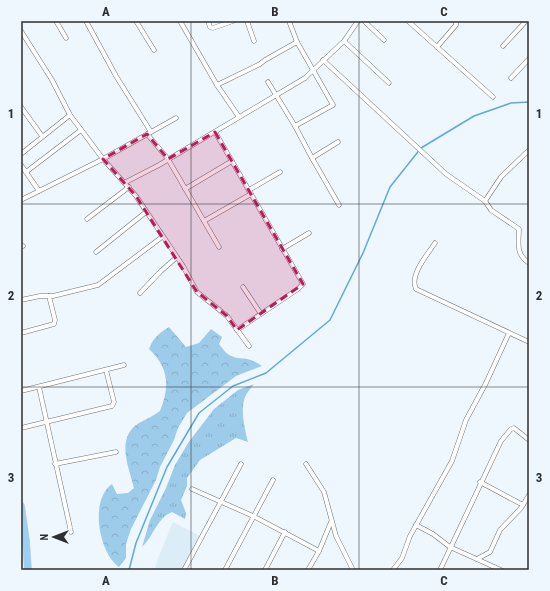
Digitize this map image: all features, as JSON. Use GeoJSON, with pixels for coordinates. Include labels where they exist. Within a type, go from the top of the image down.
{"type":"FeatureCollection","features":[{"type":"Feature","properties":{"kind":"highway"},"geometry":{"type":"LineString","coordinates":[[21,506],[28,570]]}},
{"type":"Feature","properties":{"kind":"street"},"geometry":{"type":"LineString","coordinates":[[56,21],[66,38]]}},
{"type":"Feature","properties":{"kind":"street"},"geometry":{"type":"LineString","coordinates":[[86,21],[149,133],[168,159],[219,247]]}},
{"type":"Feature","properties":{"kind":"street"},"geometry":{"type":"LineString","coordinates":[[136,21],[154,50]]}},
{"type":"Feature","properties":{"kind":"street"},"geometry":{"type":"LineString","coordinates":[[180,21],[217,85],[239,117]]}},
{"type":"Feature","properties":{"kind":"street"},"geometry":{"type":"LineString","coordinates":[[208,21],[210,27],[213,28],[232,21]]}},
{"type":"Feature","properties":{"kind":"street"},"geometry":{"type":"LineString","coordinates":[[247,21],[254,41]]}},
{"type":"Feature","properties":{"kind":"street"},"geometry":{"type":"LineString","coordinates":[[289,21],[297,42],[314,68],[333,105],[295,126]]}},
{"type":"Feature","properties":{"kind":"street"},"geometry":{"type":"LineString","coordinates":[[126,182],[215,132],[305,78],[344,41],[358,21]]}},
{"type":"Feature","properties":{"kind":"street"},"geometry":{"type":"LineString","coordinates":[[364,21],[384,40]]}},
{"type":"Feature","properties":{"kind":"street"},"geometry":{"type":"LineString","coordinates":[[408,21],[493,97]]}},
{"type":"Feature","properties":{"kind":"street"},"geometry":{"type":"LineString","coordinates":[[437,47],[456,25],[456,21]]}},
{"type":"Feature","properties":{"kind":"street"},"geometry":{"type":"LineString","coordinates":[[503,46],[526,21]]}},
{"type":"Feature","properties":{"kind":"street"},"geometry":{"type":"LineString","coordinates":[[21,31],[52,80],[70,115],[103,159],[130,187],[162,237],[177,257],[197,292],[223,313],[249,346]]}},
{"type":"Feature","properties":{"kind":"street"},"geometry":{"type":"LineString","coordinates":[[344,41],[389,83]]}},
{"type":"Feature","properties":{"kind":"street"},"geometry":{"type":"LineString","coordinates":[[217,85],[260,64],[297,42]]}},
{"type":"Feature","properties":{"kind":"street"},"geometry":{"type":"LineString","coordinates":[[511,78],[529,59]]}},
{"type":"Feature","properties":{"kind":"street"},"geometry":{"type":"LineString","coordinates":[[323,60],[446,174],[485,201],[491,210],[519,229],[518,245],[520,254],[529,263]]}},
{"type":"Feature","properties":{"kind":"street"},"geometry":{"type":"LineString","coordinates":[[268,82],[295,126],[339,205]]}},
{"type":"Feature","properties":{"kind":"street"},"geometry":{"type":"LineString","coordinates":[[21,107],[42,136]]}},
{"type":"Feature","properties":{"kind":"street"},"geometry":{"type":"LineString","coordinates":[[21,154],[70,115]]}},
{"type":"Feature","properties":{"kind":"street"},"geometry":{"type":"LineString","coordinates":[[21,200],[103,159],[130,142],[176,118]]}},
{"type":"Feature","properties":{"kind":"street"},"geometry":{"type":"LineString","coordinates":[[26,172],[81,130]]}},
{"type":"Feature","properties":{"kind":"street"},"geometry":{"type":"LineString","coordinates":[[215,132],[282,249],[304,284],[237,330]]}},
{"type":"Feature","properties":{"kind":"street"},"geometry":{"type":"LineString","coordinates":[[312,158],[338,142]]}},
{"type":"Feature","properties":{"kind":"street"},"geometry":{"type":"LineString","coordinates":[[485,201],[501,177],[528,150]]}},
{"type":"Feature","properties":{"kind":"street"},"geometry":{"type":"LineString","coordinates":[[185,189],[232,161]]}},
{"type":"Feature","properties":{"kind":"street"},"geometry":{"type":"LineString","coordinates":[[21,165],[39,191]]}},
{"type":"Feature","properties":{"kind":"street"},"geometry":{"type":"LineString","coordinates":[[204,221],[280,172]]}},
{"type":"Feature","properties":{"kind":"street"},"geometry":{"type":"LineString","coordinates":[[87,219],[130,187]]}},
{"type":"Feature","properties":{"kind":"street"},"geometry":{"type":"LineString","coordinates":[[96,252],[146,212]]}},
{"type":"Feature","properties":{"kind":"street"},"geometry":{"type":"LineString","coordinates":[[282,249],[309,233]]}},
{"type":"Feature","properties":{"kind":"street"},"geometry":{"type":"LineString","coordinates":[[21,300],[98,286],[162,237]]}},
{"type":"Feature","properties":{"kind":"street"},"geometry":{"type":"LineString","coordinates":[[435,243],[418,271],[414,283],[416,288],[529,342]]}},
{"type":"Feature","properties":{"kind":"street"},"geometry":{"type":"LineString","coordinates":[[140,293],[177,257]]}},
{"type":"Feature","properties":{"kind":"street"},"geometry":{"type":"LineString","coordinates":[[243,287],[260,314]]}},
{"type":"Feature","properties":{"kind":"street"},"geometry":{"type":"LineString","coordinates":[[21,333],[54,324],[55,320],[49,296]]}},
{"type":"Feature","properties":{"kind":"street"},"geometry":{"type":"LineString","coordinates":[[393,570],[402,558],[416,525],[452,461],[466,420],[510,333]]}},
{"type":"Feature","properties":{"kind":"street"},"geometry":{"type":"LineString","coordinates":[[21,391],[124,365]]}},
{"type":"Feature","properties":{"kind":"street"},"geometry":{"type":"LineString","coordinates":[[21,428],[112,406],[114,402],[106,370]]}},
{"type":"Feature","properties":{"kind":"street"},"geometry":{"type":"LineString","coordinates":[[39,387],[71,532]]}},
{"type":"Feature","properties":{"kind":"street"},"geometry":{"type":"LineString","coordinates":[[440,570],[501,440],[511,429],[517,430],[529,440]]}},
{"type":"Feature","properties":{"kind":"street"},"geometry":{"type":"LineString","coordinates":[[55,464],[116,452]]}},
{"type":"Feature","properties":{"kind":"street"},"geometry":{"type":"LineString","coordinates":[[184,570],[241,464]]}},
{"type":"Feature","properties":{"kind":"street"},"geometry":{"type":"LineString","coordinates":[[306,464],[324,492],[336,536],[353,570]]}},
{"type":"Feature","properties":{"kind":"street"},"geometry":{"type":"LineString","coordinates":[[225,570],[273,480]]}},
{"type":"Feature","properties":{"kind":"street"},"geometry":{"type":"LineString","coordinates":[[480,482],[523,505]]}},
{"type":"Feature","properties":{"kind":"street"},"geometry":{"type":"LineString","coordinates":[[192,488],[253,516],[319,551]]}},
{"type":"Feature","properties":{"kind":"street"},"geometry":{"type":"LineString","coordinates":[[477,559],[490,552],[504,523],[523,505],[529,495]]}},
{"type":"Feature","properties":{"kind":"street"},"geometry":{"type":"LineString","coordinates":[[308,570],[319,551],[331,521]]}},
{"type":"Feature","properties":{"kind":"street"},"geometry":{"type":"LineString","coordinates":[[416,525],[433,534],[450,547],[501,570]]}},
{"type":"Feature","properties":{"kind":"street"},"geometry":{"type":"LineString","coordinates":[[265,570],[285,532]]}},
{"type":"Feature","properties":{"kind":"highlighted area"},"geometry":{"type":"Polygon","coordinates":[[[215,132],[303,284],[237,330],[227,316],[197,292],[136,196],[103,159],[147,134],[168,159],[215,132]]]}},
{"type":"Feature","properties":{"kind":"shaded area"},"geometry":{"type":"Polygon","coordinates":[[[173,522],[202,537],[184,570],[155,570],[157,561],[173,522]]]}},
{"type":"Feature","properties":{"kind":"green space"},"geometry":{"type":"Polygon","coordinates":[[[169,327],[186,347],[199,343],[211,329],[222,337],[219,344],[227,354],[253,360],[262,366],[236,376],[187,413],[178,428],[174,440],[160,467],[156,480],[131,529],[126,544],[126,558],[119,567],[112,560],[102,539],[99,526],[101,502],[105,492],[112,484],[117,494],[128,493],[134,488],[127,462],[127,437],[132,429],[139,423],[160,411],[165,393],[166,378],[161,363],[149,349],[157,336],[169,327]]]}},
{"type":"Feature","properties":{"kind":"green space"},"geometry":{"type":"Polygon","coordinates":[[[254,384],[246,395],[243,408],[248,442],[236,438],[200,460],[187,478],[187,486],[181,500],[186,513],[185,519],[172,512],[167,515],[159,523],[142,547],[150,520],[166,488],[175,465],[188,443],[214,409],[238,390],[254,384]]]}},
{"type":"Feature","properties":{"kind":"waterway"},"geometry":{"type":"LineString","coordinates":[[129,570],[136,543],[167,467],[199,413],[233,386],[266,373],[330,320],[363,253],[390,187],[421,148],[474,116],[511,103],[529,102]]}}]}
